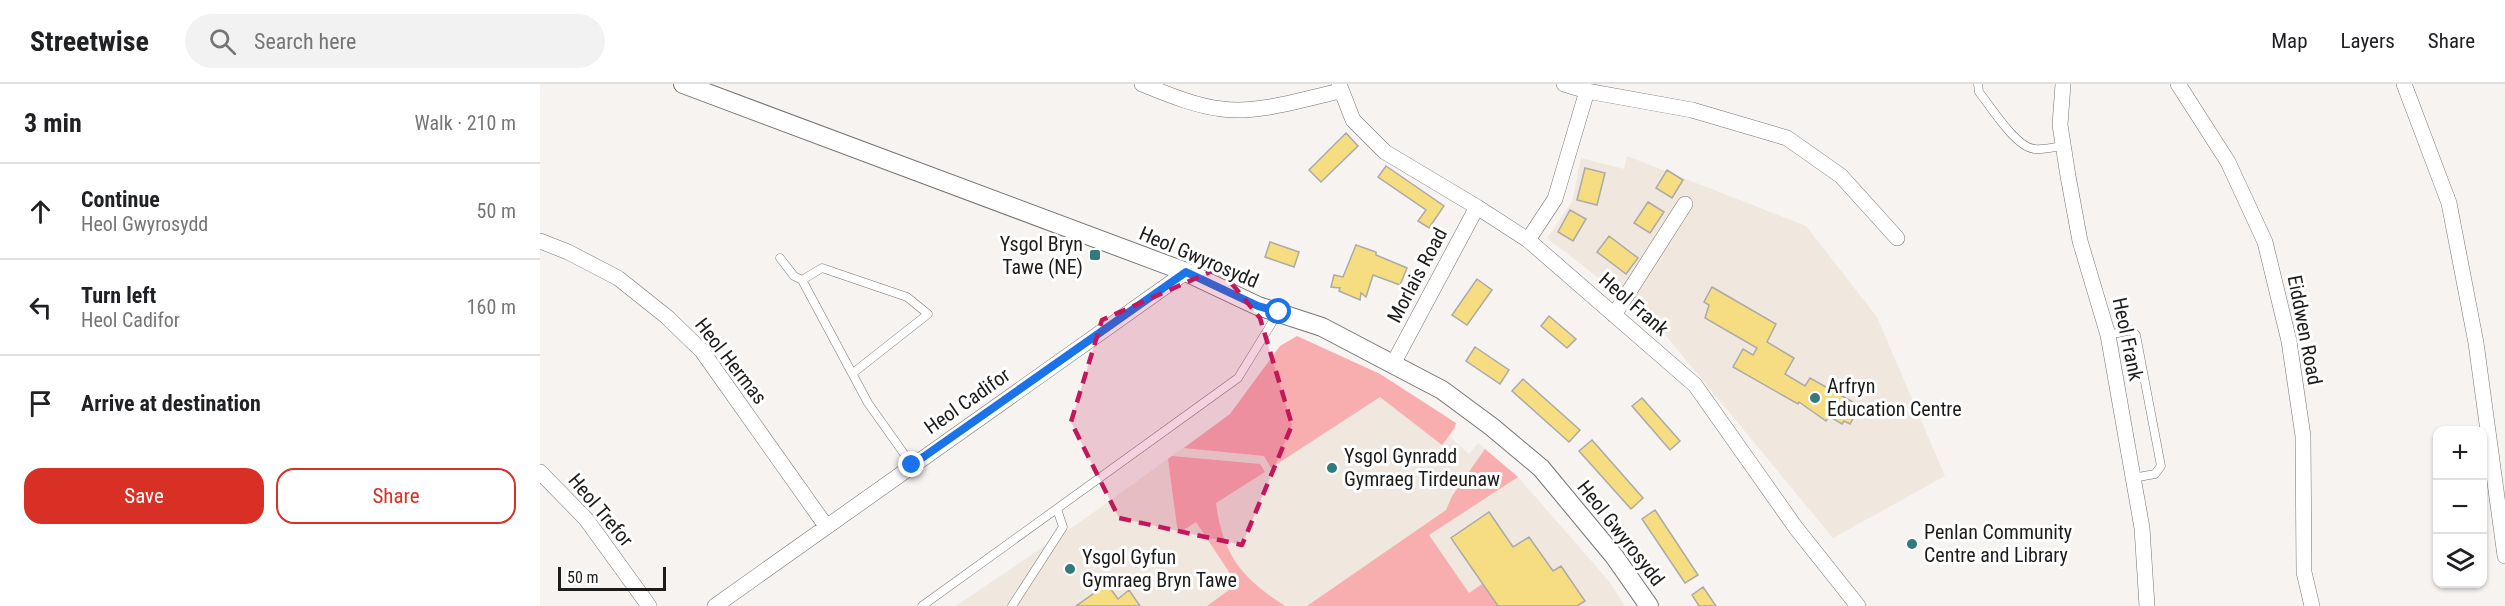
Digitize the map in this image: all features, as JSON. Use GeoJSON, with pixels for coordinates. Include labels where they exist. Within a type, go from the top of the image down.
{"type":"FeatureCollection","features":[{"type":"Feature","properties":{"kind":"street"},"geometry":{"type":"LineString","coordinates":[[1142,84],[1177,97],[1222,109],[1273,106],[1340,87]]}},
{"type":"Feature","properties":{"kind":"street"},"geometry":{"type":"LineString","coordinates":[[1564,84],[1587,91],[1692,110],[1787,138],[1841,176],[1897,238]]}},
{"type":"Feature","properties":{"kind":"street","name":"Eiddwen Road"},"geometry":{"type":"LineString","coordinates":[[2178,84],[2228,162],[2265,242],[2289,342],[2303,436],[2304,572],[2312,606]]}},
{"type":"Feature","properties":{"kind":"street"},"geometry":{"type":"LineString","coordinates":[[2404,84],[2450,203],[2476,342],[2505,556]]}},
{"type":"Feature","properties":{"kind":"street","name":"Heol Frank"},"geometry":{"type":"LineString","coordinates":[[2062,85],[2060,124],[2063,146],[2080,241],[2108,335],[2142,528],[2147,606]]}},
{"type":"Feature","properties":{"kind":"street","name":"Heol Gwyrosydd"},"geometry":{"type":"LineString","coordinates":[[694,86],[1186,272],[1258,306],[1322,327],[1442,390],[1542,468],[1614,556],[1649,606]]}},
{"type":"Feature","properties":{"kind":"street","name":"Heol Frank"},"geometry":{"type":"LineString","coordinates":[[1340,87],[1353,120],[1385,152],[1528,240],[1695,385],[1797,528],[1858,606]]}},
{"type":"Feature","properties":{"kind":"street"},"geometry":{"type":"LineString","coordinates":[[1528,240],[1555,199],[1587,91]]}},
{"type":"Feature","properties":{"kind":"street"},"geometry":{"type":"LineString","coordinates":[[1614,315],[1685,204]]}},
{"type":"Feature","properties":{"kind":"street","name":"Morlais Road"},"geometry":{"type":"LineString","coordinates":[[1393,364],[1477,207]]}},
{"type":"Feature","properties":{"kind":"street","name":"Heol Hermas"},"geometry":{"type":"LineString","coordinates":[[540,241],[568,252],[618,278],[667,316],[702,351],[826,526]]}},
{"type":"Feature","properties":{"kind":"street","name":"Heol Cadifor"},"geometry":{"type":"LineString","coordinates":[[715,606],[1186,272]]}},
{"type":"Feature","properties":{"kind":"street","name":"Heol Trefor"},"geometry":{"type":"LineString","coordinates":[[540,472],[586,519],[649,606]]}},
{"type":"Feature","properties":{"kind":"lane"},"geometry":{"type":"LineString","coordinates":[[1978,84],[1979,92],[2015,138],[2027,148],[2063,146]]}},
{"type":"Feature","properties":{"kind":"lane"},"geometry":{"type":"LineString","coordinates":[[780,258],[794,276],[802,280],[868,403],[912,465]]}},
{"type":"Feature","properties":{"kind":"lane"},"geometry":{"type":"LineString","coordinates":[[802,280],[822,268],[907,297],[928,314],[853,373]]}},
{"type":"Feature","properties":{"kind":"lane"},"geometry":{"type":"LineString","coordinates":[[922,606],[1238,378],[1279,312]]}},
{"type":"Feature","properties":{"kind":"lane"},"geometry":{"type":"LineString","coordinates":[[2108,335],[2132,330],[2136,336],[2161,466],[2155,474],[2133,478]]}},
{"type":"Feature","properties":{"kind":"lane"},"geometry":{"type":"LineString","coordinates":[[1012,606],[1064,529],[1057,509]]}},
{"type":"Feature","properties":{"kind":"highlighted area"},"geometry":{"type":"Polygon","coordinates":[[[1219,268],[1260,318],[1292,425],[1242,545],[1119,518],[1071,422],[1102,320],[1219,268]]]}},
{"type":"Feature","properties":{"kind":"shaded area","name":"Arfryn Education Centre"},"geometry":{"type":"Polygon","coordinates":[[[1627,156],[1806,226],[1877,317],[1945,476],[1833,538],[1653,320],[1547,238],[1572,202],[1581,158],[1624,169],[1627,156]]]}},
{"type":"Feature","properties":{"kind":"shaded area","name":"Ysgol Gynradd Gymraeg Tirdeunaw"},"geometry":{"type":"Polygon","coordinates":[[[1297,336],[1380,374],[1456,423],[1449,436],[1469,454],[1478,443],[1518,477],[1608,580],[1625,606],[956,606],[1090,515],[1230,414],[1280,346],[1297,336]]]}},
{"type":"Feature","properties":{"kind":"shaded area"},"geometry":{"type":"Polygon","coordinates":[[[1297,336],[1380,374],[1456,423],[1454,429],[1442,445],[1380,397],[1271,468],[1264,456],[1184,448],[1230,414],[1280,346],[1297,336]]]}},
{"type":"Feature","properties":{"kind":"shaded area"},"geometry":{"type":"Polygon","coordinates":[[[1485,449],[1518,477],[1429,535],[1469,593],[1482,584],[1498,606],[1307,606],[1446,510],[1452,496],[1485,449]]]}},
{"type":"Feature","properties":{"kind":"shaded area"},"geometry":{"type":"Polygon","coordinates":[[[1172,456],[1260,464],[1265,472],[1216,503],[1219,521],[1224,538],[1237,564],[1257,586],[1285,606],[1207,606],[1237,584],[1196,522],[1178,534],[1168,459],[1172,456]]]}},
{"type":"Feature","properties":{"kind":"building"},"geometry":{"type":"Polygon","coordinates":[[[1346,133],[1358,146],[1321,182],[1309,170],[1346,133]]]}},
{"type":"Feature","properties":{"kind":"building"},"geometry":{"type":"Polygon","coordinates":[[[1386,166],[1444,206],[1429,228],[1418,221],[1426,210],[1378,177],[1386,166]]]}},
{"type":"Feature","properties":{"kind":"building"},"geometry":{"type":"Polygon","coordinates":[[[1585,168],[1605,173],[1597,205],[1577,200],[1585,168]]]}},
{"type":"Feature","properties":{"kind":"building"},"geometry":{"type":"Polygon","coordinates":[[[1667,170],[1683,180],[1672,198],[1656,188],[1667,170]]]}},
{"type":"Feature","properties":{"kind":"building"},"geometry":{"type":"Polygon","coordinates":[[[1648,202],[1664,212],[1650,233],[1634,223],[1648,202]]]}},
{"type":"Feature","properties":{"kind":"building"},"geometry":{"type":"Polygon","coordinates":[[[1570,210],[1586,219],[1573,241],[1558,232],[1570,210]]]}},
{"type":"Feature","properties":{"kind":"building"},"geometry":{"type":"Polygon","coordinates":[[[1609,236],[1638,258],[1626,274],[1597,252],[1609,236]]]}},
{"type":"Feature","properties":{"kind":"building"},"geometry":{"type":"Polygon","coordinates":[[[1270,242],[1299,252],[1294,267],[1265,257],[1270,242]]]}},
{"type":"Feature","properties":{"kind":"building"},"geometry":{"type":"Polygon","coordinates":[[[1356,245],[1376,252],[1376,255],[1407,268],[1400,285],[1373,275],[1366,297],[1361,293],[1360,300],[1339,291],[1340,288],[1331,287],[1334,275],[1343,277],[1356,245]]]}},
{"type":"Feature","properties":{"kind":"building"},"geometry":{"type":"Polygon","coordinates":[[[1477,279],[1492,290],[1467,325],[1452,315],[1477,279]]]}},
{"type":"Feature","properties":{"kind":"building"},"geometry":{"type":"Polygon","coordinates":[[[1712,287],[1776,324],[1767,342],[1794,358],[1785,374],[1805,386],[1810,378],[1860,406],[1850,424],[1844,421],[1842,424],[1829,416],[1826,421],[1799,402],[1798,404],[1733,367],[1743,349],[1753,355],[1757,348],[1705,318],[1709,305],[1704,302],[1712,287]]]}},
{"type":"Feature","properties":{"kind":"building"},"geometry":{"type":"Polygon","coordinates":[[[1549,316],[1576,339],[1567,348],[1541,326],[1549,316]]]}},
{"type":"Feature","properties":{"kind":"building"},"geometry":{"type":"Polygon","coordinates":[[[1475,347],[1509,370],[1500,384],[1466,361],[1475,347]]]}},
{"type":"Feature","properties":{"kind":"building"},"geometry":{"type":"Polygon","coordinates":[[[1523,379],[1580,430],[1569,442],[1512,391],[1523,379]]]}},
{"type":"Feature","properties":{"kind":"building"},"geometry":{"type":"Polygon","coordinates":[[[1642,398],[1680,441],[1670,450],[1632,406],[1642,398]]]}},
{"type":"Feature","properties":{"kind":"building"},"geometry":{"type":"Polygon","coordinates":[[[1592,440],[1643,498],[1631,509],[1579,451],[1592,440]]]}},
{"type":"Feature","properties":{"kind":"building"},"geometry":{"type":"Polygon","coordinates":[[[1655,510],[1698,575],[1685,583],[1642,519],[1655,510]]]}},
{"type":"Feature","properties":{"kind":"building"},"geometry":{"type":"Polygon","coordinates":[[[1489,512],[1513,547],[1529,537],[1553,571],[1561,566],[1585,601],[1577,606],[1498,606],[1451,538],[1489,512]]]}},
{"type":"Feature","properties":{"kind":"building"},"geometry":{"type":"Polygon","coordinates":[[[1107,584],[1118,599],[1129,590],[1140,606],[1076,606],[1107,584]]]}},
{"type":"Feature","properties":{"kind":"building"},"geometry":{"type":"Polygon","coordinates":[[[1703,587],[1716,606],[1699,606],[1692,595],[1703,587]]]}},
{"type":"Feature","properties":{"kind":"place","name":"Ysgol Bryn Tawe (NE)"},"geometry":{"type":"Point","coordinates":[1095,255]}},
{"type":"Feature","properties":{"kind":"place","name":"Arfryn Education Centre"},"geometry":{"type":"Point","coordinates":[1815,398]}},
{"type":"Feature","properties":{"kind":"place","name":"Ysgol Gynradd Gymraeg Tirdeunaw"},"geometry":{"type":"Point","coordinates":[1332,468]}},
{"type":"Feature","properties":{"kind":"place","name":"Penlan Community Centre and Library"},"geometry":{"type":"Point","coordinates":[1912,544]}},
{"type":"Feature","properties":{"kind":"place","name":"Ysgol Gyfun Gymraeg Bryn Tawe"},"geometry":{"type":"Point","coordinates":[1070,569]}},
{"type":"Feature","properties":{"kind":"route"},"geometry":{"type":"LineString","coordinates":[[912,465],[1186,272],[1258,306],[1279,312]]}}]}
